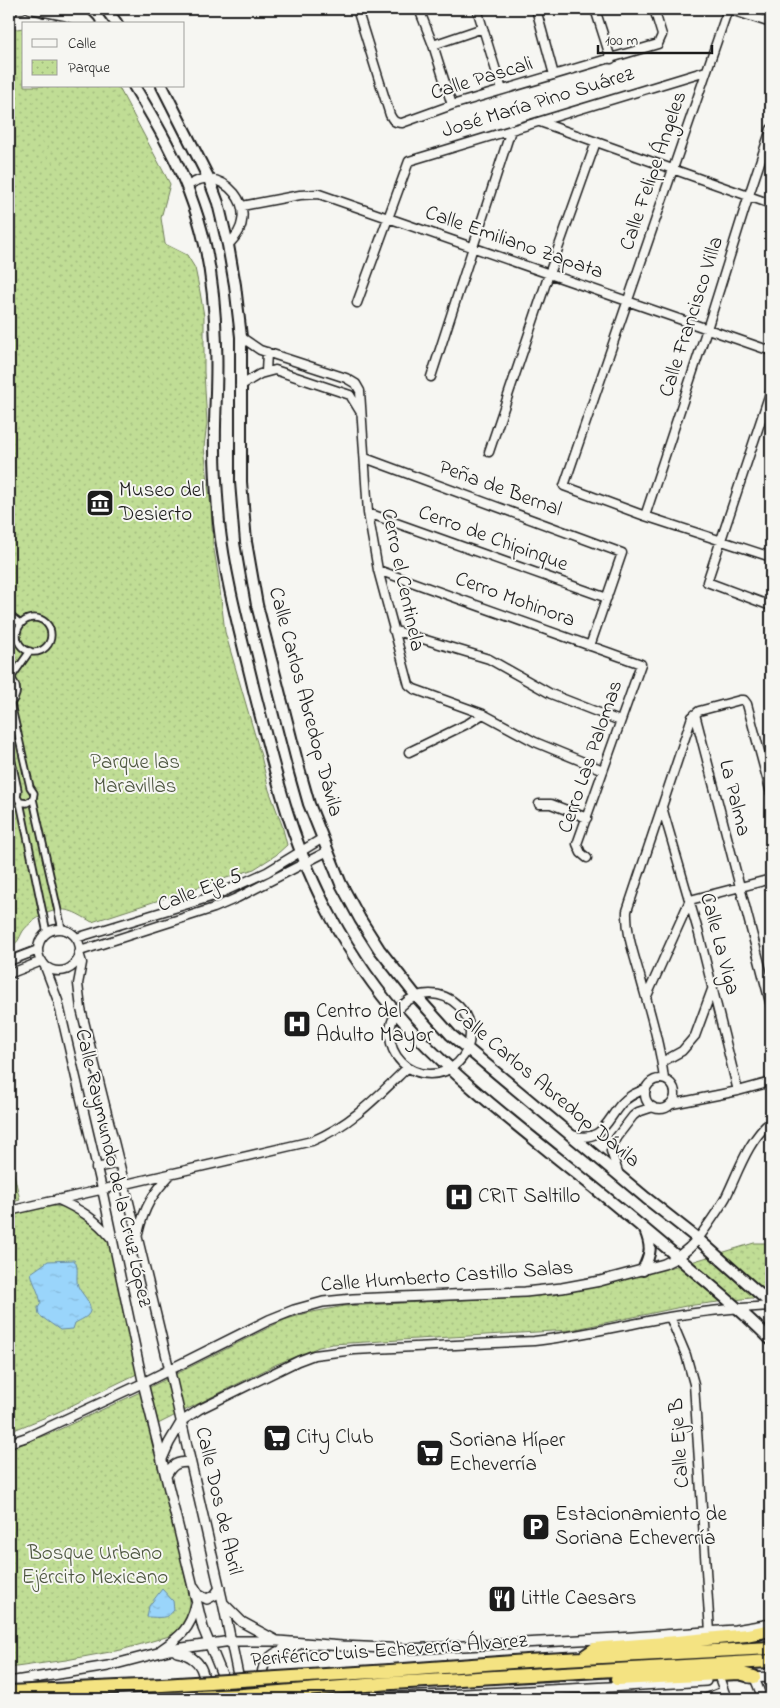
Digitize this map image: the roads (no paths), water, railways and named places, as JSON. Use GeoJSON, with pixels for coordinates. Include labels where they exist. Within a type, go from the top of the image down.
{"type":"FeatureCollection","features":[{"type":"Feature","properties":{"kind":"highway"},"geometry":{"type":"LineString","coordinates":[[583,1658],[591,1651],[604,1648],[747,1635],[771,1630]]}},
{"type":"Feature","properties":{"kind":"highway","name":"Periférico Luis Echeverría Álvarez"},"geometry":{"type":"LineString","coordinates":[[153,1699],[242,1695],[391,1677],[583,1658],[771,1648]]}},
{"type":"Feature","properties":{"kind":"highway","name":"Periférico Luis Echeverría Álvarez"},"geometry":{"type":"LineString","coordinates":[[9,1692],[391,1677],[544,1674],[771,1661]]}},
{"type":"Feature","properties":{"kind":"highway"},"geometry":{"type":"LineString","coordinates":[[544,1674],[554,1681],[562,1682],[734,1673],[754,1678]]}},
{"type":"Feature","properties":{"kind":"main road"},"geometry":{"type":"LineString","coordinates":[[75,9],[88,22]]}},
{"type":"Feature","properties":{"kind":"main road"},"geometry":{"type":"LineString","coordinates":[[106,9],[116,22]]}},
{"type":"Feature","properties":{"kind":"main road","name":"Calle Carlos Abredop Dávila"},"geometry":{"type":"LineString","coordinates":[[135,88],[156,122],[187,186],[202,234],[212,298],[216,345],[214,451],[219,525],[226,566],[236,619],[272,762],[300,852],[326,908],[353,955],[396,1012],[451,1069],[643,1226],[738,1308],[771,1340]]}},
{"type":"Feature","properties":{"kind":"main road","name":"Calle Carlos Abredop Dávila"},"geometry":{"type":"LineString","coordinates":[[163,88],[209,179],[218,203],[228,245],[241,337],[241,491],[246,542],[257,605],[309,804],[341,884],[379,949],[436,1020],[468,1050],[698,1239],[771,1305]]}},
{"type":"Feature","properties":{"kind":"main road"},"geometry":{"type":"LineString","coordinates":[[643,1226],[650,1242],[649,1259],[644,1270]]}},
{"type":"Feature","properties":{"kind":"street"},"geometry":{"type":"LineString","coordinates":[[9,10],[22,9]]}},
{"type":"Feature","properties":{"kind":"street"},"geometry":{"type":"LineString","coordinates":[[30,9],[45,10],[81,22]]}},
{"type":"Feature","properties":{"kind":"street","name":"Calle Pascali"},"geometry":{"type":"LineString","coordinates":[[357,9],[393,121],[396,123],[402,123],[452,105],[611,59],[660,42],[662,35],[654,9]]}},
{"type":"Feature","properties":{"kind":"street"},"geometry":{"type":"LineString","coordinates":[[419,9],[452,105]]}},
{"type":"Feature","properties":{"kind":"street"},"geometry":{"type":"LineString","coordinates":[[477,9],[502,90]]}},
{"type":"Feature","properties":{"kind":"street"},"geometry":{"type":"LineString","coordinates":[[536,9],[554,75]]}},
{"type":"Feature","properties":{"kind":"street"},"geometry":{"type":"LineString","coordinates":[[595,9],[611,59]]}},
{"type":"Feature","properties":{"kind":"street"},"geometry":{"type":"LineString","coordinates":[[728,9],[771,23]]}},
{"type":"Feature","properties":{"kind":"street","name":"Calle Felipe Ángeles"},"geometry":{"type":"LineString","coordinates":[[645,516],[564,486],[728,9]]}},
{"type":"Feature","properties":{"kind":"street"},"geometry":{"type":"LineString","coordinates":[[433,46],[483,28]]}},
{"type":"Feature","properties":{"kind":"street","name":"José María Pino Suárez"},"geometry":{"type":"LineString","coordinates":[[388,218],[410,161],[706,70]]}},
{"type":"Feature","properties":{"kind":"street"},"geometry":{"type":"LineString","coordinates":[[539,122],[771,204]]}},
{"type":"Feature","properties":{"kind":"street"},"geometry":{"type":"LineString","coordinates":[[431,377],[511,130]]}},
{"type":"Feature","properties":{"kind":"street","name":"Calle Francisco Villa"},"geometry":{"type":"LineString","coordinates":[[645,516],[771,130]]}},
{"type":"Feature","properties":{"kind":"street"},"geometry":{"type":"LineString","coordinates":[[489,452],[596,142]]}},
{"type":"Feature","properties":{"kind":"street"},"geometry":{"type":"LineString","coordinates":[[187,186],[194,182],[209,179],[224,183],[235,193],[242,206],[242,221],[238,234],[228,245]]}},
{"type":"Feature","properties":{"kind":"street","name":"Calle Emiliano Zapata"},"geometry":{"type":"LineString","coordinates":[[242,206],[300,195],[319,194],[771,351]]}},
{"type":"Feature","properties":{"kind":"street"},"geometry":{"type":"LineString","coordinates":[[357,303],[388,218]]}},
{"type":"Feature","properties":{"kind":"street"},"geometry":{"type":"LineString","coordinates":[[241,337],[260,350],[308,365],[305,379]]}},
{"type":"Feature","properties":{"kind":"street"},"geometry":{"type":"LineString","coordinates":[[266,372],[267,352]]}},
{"type":"Feature","properties":{"kind":"street","name":"Cerro el Centinela"},"geometry":{"type":"LineString","coordinates":[[308,365],[346,378],[356,384],[360,391],[368,513],[378,570],[409,685],[414,689],[483,714]]}},
{"type":"Feature","properties":{"kind":"street"},"geometry":{"type":"LineString","coordinates":[[240,386],[260,374],[276,370],[350,395],[362,414]]}},
{"type":"Feature","properties":{"kind":"street"},"geometry":{"type":"LineString","coordinates":[[771,390],[707,582],[771,606]]}},
{"type":"Feature","properties":{"kind":"street","name":"Peña de Bernal"},"geometry":{"type":"LineString","coordinates":[[365,458],[622,553],[607,598]]}},
{"type":"Feature","properties":{"kind":"street","name":"Cerro de Chipinque"},"geometry":{"type":"LineString","coordinates":[[368,513],[607,598]]}},
{"type":"Feature","properties":{"kind":"street"},"geometry":{"type":"LineString","coordinates":[[645,516],[771,558]]}},
{"type":"Feature","properties":{"kind":"street","name":"Cerro Mohinora"},"geometry":{"type":"LineString","coordinates":[[378,570],[641,664]]}},
{"type":"Feature","properties":{"kind":"street"},"geometry":{"type":"LineString","coordinates":[[590,646],[607,598]]}},
{"type":"Feature","properties":{"kind":"street"},"geometry":{"type":"LineString","coordinates":[[9,614],[21,624]]}},
{"type":"Feature","properties":{"kind":"street"},"geometry":{"type":"LineString","coordinates":[[36,618],[42,620],[49,628],[51,639],[45,648],[36,652],[30,651],[25,649],[18,635],[21,624],[36,618]]}},
{"type":"Feature","properties":{"kind":"street"},"geometry":{"type":"LineString","coordinates":[[394,630],[489,659],[551,694],[620,721]]}},
{"type":"Feature","properties":{"kind":"street"},"geometry":{"type":"LineString","coordinates":[[30,651],[10,677],[16,688],[14,699],[10,704],[30,787],[34,793],[33,799],[62,929]]}},
{"type":"Feature","properties":{"kind":"street","name":"Cerro Las Palomas"},"geometry":{"type":"LineString","coordinates":[[587,858],[581,853],[577,844],[641,664]]}},
{"type":"Feature","properties":{"kind":"street"},"geometry":{"type":"LineString","coordinates":[[664,1079],[662,1062],[646,998],[630,943],[627,911],[692,717],[698,711],[744,700],[747,704],[771,793]]}},
{"type":"Feature","properties":{"kind":"street"},"geometry":{"type":"LineString","coordinates":[[408,752],[469,723],[483,714],[535,742],[603,770]]}},
{"type":"Feature","properties":{"kind":"street","name":"La Palma"},"geometry":{"type":"LineString","coordinates":[[695,714],[771,1006]]}},
{"type":"Feature","properties":{"kind":"street"},"geometry":{"type":"LineString","coordinates":[[9,748],[18,790],[17,797],[20,802],[47,932]]}},
{"type":"Feature","properties":{"kind":"street"},"geometry":{"type":"LineString","coordinates":[[18,790],[24,786],[30,787]]}},
{"type":"Feature","properties":{"kind":"street"},"geometry":{"type":"LineString","coordinates":[[20,802],[27,803],[33,799]]}},
{"type":"Feature","properties":{"kind":"street"},"geometry":{"type":"LineString","coordinates":[[539,804],[550,804],[587,818]]}},
{"type":"Feature","properties":{"kind":"street","name":"Calle La Viga"},"geometry":{"type":"LineString","coordinates":[[662,807],[690,900],[738,1091]]}},
{"type":"Feature","properties":{"kind":"street","name":"Calle Eje 5"},"geometry":{"type":"LineString","coordinates":[[76,938],[214,896],[267,872],[323,838]]}},
{"type":"Feature","properties":{"kind":"street","name":"Calle Eje 5"},"geometry":{"type":"LineString","coordinates":[[80,952],[214,908],[328,851]]}},
{"type":"Feature","properties":{"kind":"street"},"geometry":{"type":"LineString","coordinates":[[646,998],[690,900],[771,879]]}},
{"type":"Feature","properties":{"kind":"street"},"geometry":{"type":"LineString","coordinates":[[62,929],[76,938],[80,952],[73,965],[62,970],[49,968],[43,962],[38,950],[42,937],[47,932],[62,929]]}},
{"type":"Feature","properties":{"kind":"street"},"geometry":{"type":"LineString","coordinates":[[9,961],[38,950]]}},
{"type":"Feature","properties":{"kind":"street","name":"Calle Raymundo de la Cruz López"},"geometry":{"type":"LineString","coordinates":[[80,952],[82,963],[78,984],[81,1009],[169,1368]]}},
{"type":"Feature","properties":{"kind":"street"},"geometry":{"type":"LineString","coordinates":[[9,974],[43,962]]}},
{"type":"Feature","properties":{"kind":"street","name":"Calle Raymundo de la Cruz López"},"geometry":{"type":"LineString","coordinates":[[43,962],[58,1001],[102,1189],[143,1383]]}},
{"type":"Feature","properties":{"kind":"street"},"geometry":{"type":"LineString","coordinates":[[662,1062],[682,1051],[695,1036],[713,987]]}},
{"type":"Feature","properties":{"kind":"street"},"geometry":{"type":"LineString","coordinates":[[435,994],[452,1000],[460,1006],[469,1022],[470,1041],[464,1058],[451,1069],[434,1075],[416,1072],[407,1068],[394,1052],[390,1042],[391,1026],[396,1012],[402,1005],[416,996],[435,994]]}},
{"type":"Feature","properties":{"kind":"street"},"geometry":{"type":"LineString","coordinates":[[9,1211],[312,1141],[327,1135],[365,1109],[407,1068]]}},
{"type":"Feature","properties":{"kind":"street"},"geometry":{"type":"LineString","coordinates":[[570,1135],[588,1138],[596,1135],[604,1128],[630,1095],[645,1089],[652,1080],[664,1079],[673,1086],[675,1097],[672,1104]]}},
{"type":"Feature","properties":{"kind":"street"},"geometry":{"type":"LineString","coordinates":[[619,1174],[611,1151],[616,1138],[638,1112],[653,1107],[662,1109],[672,1104],[738,1091],[771,1082]]}},
{"type":"Feature","properties":{"kind":"street"},"geometry":{"type":"LineString","coordinates":[[645,1089],[646,1100],[653,1107]]}},
{"type":"Feature","properties":{"kind":"street"},"geometry":{"type":"LineString","coordinates":[[698,1239],[724,1200],[755,1138],[771,1121]]}},
{"type":"Feature","properties":{"kind":"street"},"geometry":{"type":"LineString","coordinates":[[604,1128],[616,1138]]}},
{"type":"Feature","properties":{"kind":"street"},"geometry":{"type":"LineString","coordinates":[[96,1168],[119,1163]]}},
{"type":"Feature","properties":{"kind":"street"},"geometry":{"type":"LineString","coordinates":[[138,1236],[141,1219],[152,1197],[172,1173]]}},
{"type":"Feature","properties":{"kind":"street"},"geometry":{"type":"LineString","coordinates":[[56,1199],[94,1219],[112,1239]]}},
{"type":"Feature","properties":{"kind":"street","name":"Calle Humberto Castillo Salas"},"geometry":{"type":"LineString","coordinates":[[9,1443],[143,1383],[169,1368],[268,1320],[294,1310],[323,1302],[353,1299],[524,1292],[562,1288],[664,1264],[678,1257],[698,1239]]}},
{"type":"Feature","properties":{"kind":"street"},"geometry":{"type":"LineString","coordinates":[[162,1459],[182,1421],[200,1409],[314,1355],[354,1350],[563,1338],[670,1317],[771,1305]]}},
{"type":"Feature","properties":{"kind":"street","name":"Calle Eje B"},"geometry":{"type":"LineString","coordinates":[[670,1317],[686,1355],[694,1384],[710,1632]]}},
{"type":"Feature","properties":{"kind":"street","name":"Calle Dos de Abril"},"geometry":{"type":"LineString","coordinates":[[169,1368],[220,1588],[243,1699]]}},
{"type":"Feature","properties":{"kind":"street","name":"Calle Dos de Abril"},"geometry":{"type":"LineString","coordinates":[[143,1383],[203,1628],[232,1699]]}},
{"type":"Feature","properties":{"kind":"street"},"geometry":{"type":"LineString","coordinates":[[166,1476],[170,1468],[176,1463],[190,1462]]}},
{"type":"Feature","properties":{"kind":"street"},"geometry":{"type":"LineString","coordinates":[[194,1587],[199,1595],[207,1599],[215,1596],[220,1588]]}},
{"type":"Feature","properties":{"kind":"street"},"geometry":{"type":"LineString","coordinates":[[157,1653],[185,1631],[194,1614],[196,1602]]}},
{"type":"Feature","properties":{"kind":"street"},"geometry":{"type":"LineString","coordinates":[[223,1603],[242,1622],[278,1642]]}},
{"type":"Feature","properties":{"kind":"street","name":"Periférico Luis Echeverría Álvarez"},"geometry":{"type":"LineString","coordinates":[[9,1682],[108,1666],[169,1650],[231,1641],[407,1649],[710,1632],[771,1624]]}},
{"type":"Feature","properties":{"kind":"street"},"geometry":{"type":"LineString","coordinates":[[287,1699],[276,1695],[265,1684],[262,1676],[263,1669],[265,1663],[275,1654],[303,1643]]}},
{"type":"Feature","properties":{"kind":"street"},"geometry":{"type":"LineString","coordinates":[[169,1650],[186,1653],[195,1659],[202,1668],[203,1678],[200,1688],[195,1696],[190,1699]]}},
{"type":"Feature","properties":{"kind":"street"},"geometry":{"type":"LineString","coordinates":[[361,1699],[516,1696],[771,1677]]}},
{"type":"Feature","properties":{"kind":"street"},"geometry":{"type":"LineString","coordinates":[[754,1678],[763,1699]]}},
{"type":"Feature","properties":{"kind":"street"},"geometry":{"type":"LineString","coordinates":[[720,1680],[727,1699]]}},
{"type":"Feature","properties":{"kind":"street"},"geometry":{"type":"LineString","coordinates":[[704,1699],[724,1691]]}},
{"type":"Feature","properties":{"kind":"water"},"geometry":{"type":"Polygon","coordinates":[[[74,1260],[77,1266],[78,1286],[88,1301],[90,1311],[86,1317],[75,1323],[73,1329],[60,1330],[39,1315],[38,1308],[41,1303],[31,1273],[48,1261],[74,1260]]]}},
{"type":"Feature","properties":{"kind":"water"},"geometry":{"type":"Polygon","coordinates":[[[162,1589],[173,1601],[174,1610],[166,1617],[147,1617],[149,1606],[162,1589]]]}},
{"type":"Feature","properties":{"kind":"place","name":"Museo del Desierto"},"geometry":{"type":"Point","coordinates":[100,503]}},
{"type":"Feature","properties":{"kind":"place","name":"Centro del Adulto Mayor"},"geometry":{"type":"Point","coordinates":[297,1024]}},
{"type":"Feature","properties":{"kind":"place","name":"CRIT Saltillo"},"geometry":{"type":"Point","coordinates":[459,1197]}},
{"type":"Feature","properties":{"kind":"place","name":"City Club"},"geometry":{"type":"Point","coordinates":[277,1438]}},
{"type":"Feature","properties":{"kind":"place","name":"Soriana Híper Echeverría"},"geometry":{"type":"Point","coordinates":[430,1453]}},
{"type":"Feature","properties":{"kind":"place","name":"Estacionamiento de Soriana Echeverría"},"geometry":{"type":"Point","coordinates":[536,1527]}},
{"type":"Feature","properties":{"kind":"place","name":"Little Caesars"},"geometry":{"type":"Point","coordinates":[502,1599]}},
{"type":"Feature","properties":{"kind":"park label","name":"Parque las Maravillas"},"geometry":{"type":"Point","coordinates":[135,775]}},
{"type":"Feature","properties":{"kind":"park label","name":"Bosque Urbano Ejército Mexicano"},"geometry":{"type":"Point","coordinates":[95,1566]}}]}
